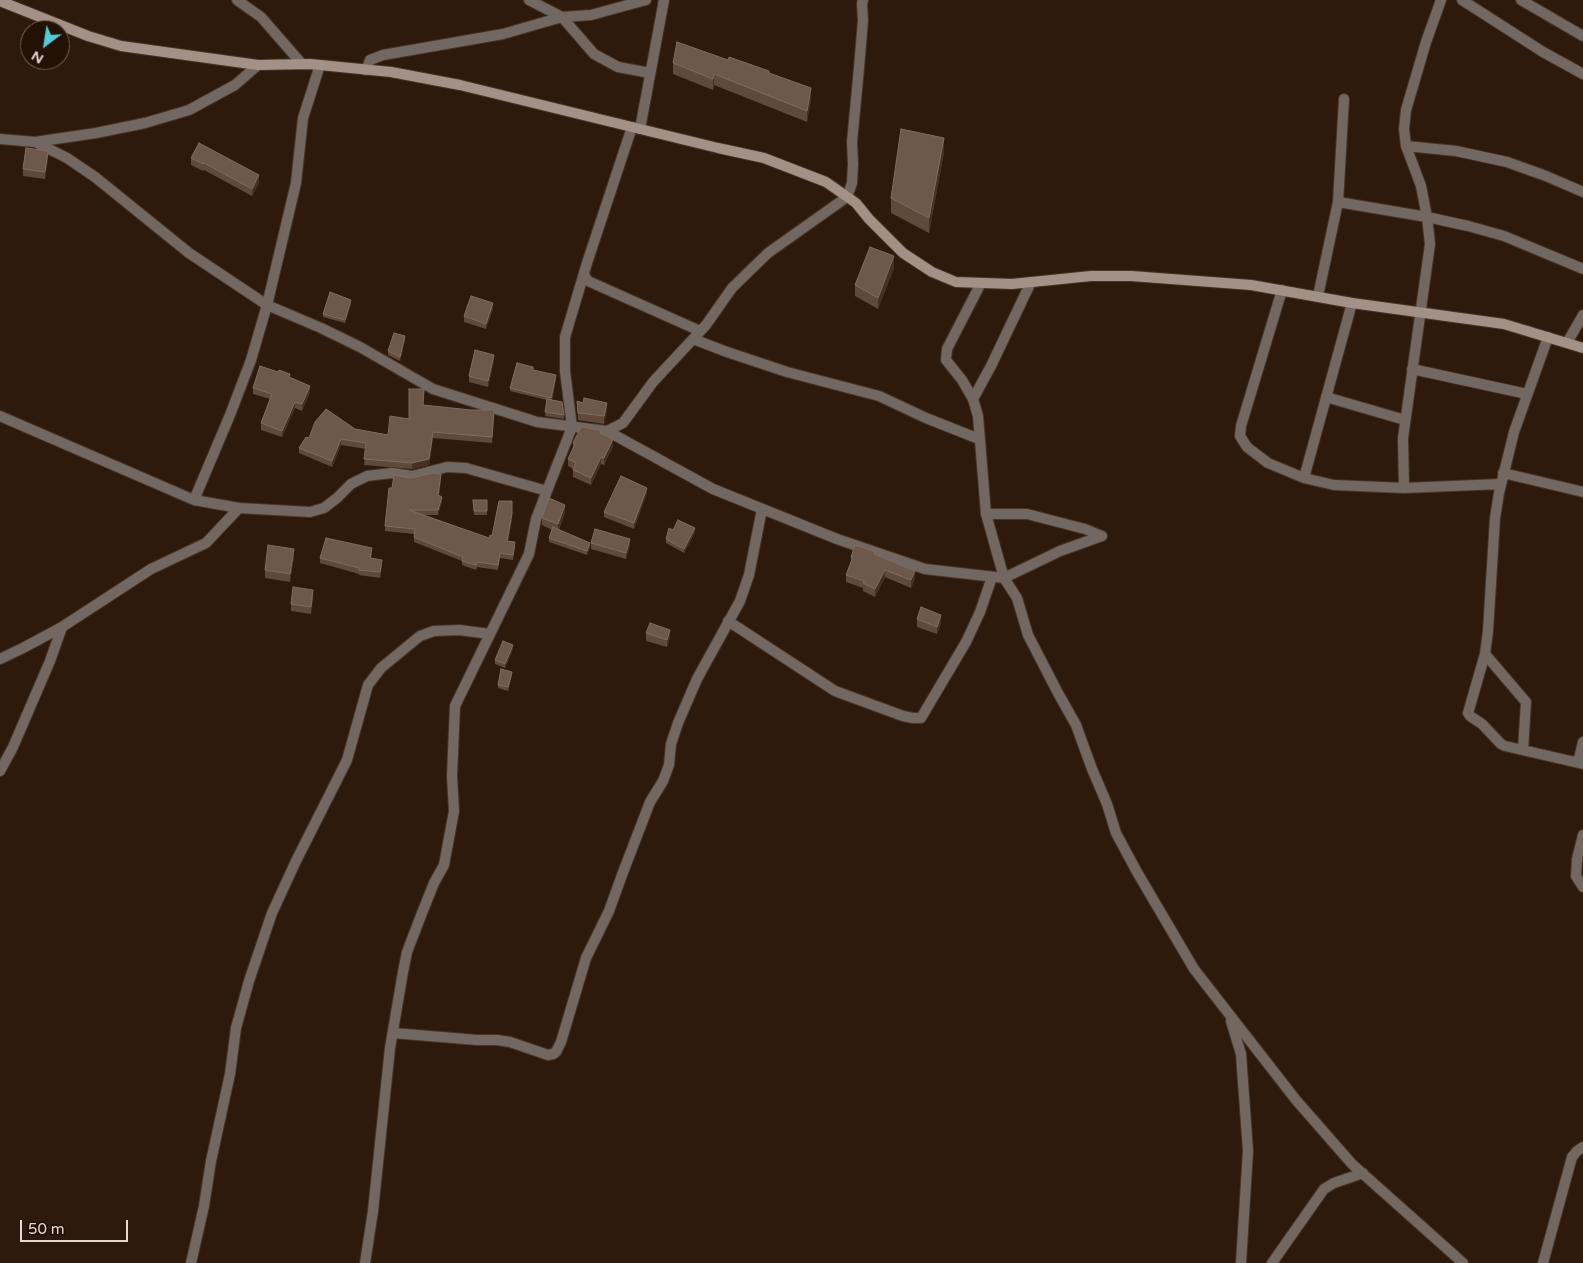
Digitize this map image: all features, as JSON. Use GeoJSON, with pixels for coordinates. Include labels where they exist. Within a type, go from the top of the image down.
{"type":"FeatureCollection","features":[{"type":"Feature","properties":{"kind":"street"},"geometry":{"type":"LineString","coordinates":[[236,0],[261,17],[302,64]]}},
{"type":"Feature","properties":{"kind":"street"},"geometry":{"type":"LineString","coordinates":[[529,0],[562,17],[594,54],[618,67],[650,73]]}},
{"type":"Feature","properties":{"kind":"street"},"geometry":{"type":"LineString","coordinates":[[366,70],[370,60],[383,55],[503,34],[562,17],[591,15],[646,0]]}},
{"type":"Feature","properties":{"kind":"street"},"geometry":{"type":"LineString","coordinates":[[366,1263],[393,1033],[407,952],[431,891],[444,865],[454,811],[452,776],[455,706],[529,554],[536,519],[572,427],[565,371],[565,337],[584,275],[636,128],[650,73],[664,0]]}},
{"type":"Feature","properties":{"kind":"street"},"geometry":{"type":"LineString","coordinates":[[607,431],[622,423],[653,382],[697,335],[732,288],[768,253],[847,196],[852,183],[852,142],[860,68],[863,0]]}},
{"type":"Feature","properties":{"kind":"street"},"geometry":{"type":"LineString","coordinates":[[1404,488],[1403,438],[1430,244],[1421,186],[1406,146],[1404,129],[1406,110],[1426,42],[1441,0]]}},
{"type":"Feature","properties":{"kind":"street"},"geometry":{"type":"LineString","coordinates":[[1462,0],[1543,52],[1583,74]]}},
{"type":"Feature","properties":{"kind":"street"},"geometry":{"type":"LineString","coordinates":[[1521,0],[1583,36]]}},
{"type":"Feature","properties":{"kind":"street"},"geometry":{"type":"LineString","coordinates":[[0,2],[88,36],[121,46],[258,65],[302,64],[391,72],[460,85],[764,158],[826,182],[856,203],[902,253],[932,272],[956,282],[1012,284],[1091,276],[1131,276],[1251,285],[1352,303],[1504,324],[1583,348]]}},
{"type":"Feature","properties":{"kind":"street"},"geometry":{"type":"LineString","coordinates":[[0,138],[35,142],[96,133],[145,123],[189,110],[235,85],[258,65]]}},
{"type":"Feature","properties":{"kind":"street"},"geometry":{"type":"LineString","coordinates":[[194,500],[234,406],[251,360],[267,305],[296,183],[304,118],[320,65]]}},
{"type":"Feature","properties":{"kind":"street"},"geometry":{"type":"LineString","coordinates":[[1318,296],[1338,202],[1344,99]]}},
{"type":"Feature","properties":{"kind":"street"},"geometry":{"type":"LineString","coordinates":[[35,142],[66,158],[95,177],[190,253],[267,305],[360,347],[433,389],[537,422],[607,431],[713,489],[837,539],[924,569],[1004,578],[1060,551],[1102,536],[1085,528],[1027,514],[986,514]]}},
{"type":"Feature","properties":{"kind":"street"},"geometry":{"type":"LineString","coordinates":[[1406,146],[1456,151],[1507,162],[1583,192]]}},
{"type":"Feature","properties":{"kind":"street"},"geometry":{"type":"LineString","coordinates":[[1338,202],[1427,217],[1504,236],[1583,269]]}},
{"type":"Feature","properties":{"kind":"street"},"geometry":{"type":"LineString","coordinates":[[584,275],[588,282],[697,335],[727,352],[787,372],[878,396],[979,439]]}},
{"type":"Feature","properties":{"kind":"street"},"geometry":{"type":"LineString","coordinates":[[973,400],[1031,282]]}},
{"type":"Feature","properties":{"kind":"street"},"geometry":{"type":"LineString","coordinates":[[981,283],[947,349],[946,360],[962,380],[973,400],[978,416],[986,514],[1004,578],[1017,598],[1028,635],[1076,725],[1116,833],[1194,969],[1296,1100],[1352,1164],[1463,1263]]}},
{"type":"Feature","properties":{"kind":"street"},"geometry":{"type":"LineString","coordinates":[[1282,290],[1241,426],[1240,436],[1247,447],[1268,463],[1304,478],[1334,485],[1404,488],[1501,484]]}},
{"type":"Feature","properties":{"kind":"street"},"geometry":{"type":"LineString","coordinates":[[1304,478],[1352,303]]}},
{"type":"Feature","properties":{"kind":"street"},"geometry":{"type":"LineString","coordinates":[[1567,343],[1583,315]]}},
{"type":"Feature","properties":{"kind":"street"},"geometry":{"type":"LineString","coordinates":[[1548,337],[1514,432],[1503,473],[1495,518],[1485,654],[1468,713],[1482,724],[1501,744],[1523,750],[1581,764],[1583,742]]}},
{"type":"Feature","properties":{"kind":"street"},"geometry":{"type":"LineString","coordinates":[[1412,370],[1527,394]]}},
{"type":"Feature","properties":{"kind":"street"},"geometry":{"type":"LineString","coordinates":[[1326,397],[1405,420]]}},
{"type":"Feature","properties":{"kind":"street"},"geometry":{"type":"LineString","coordinates":[[0,416],[194,500],[239,508],[310,512],[324,508],[350,484],[367,476],[392,473],[412,476],[447,467],[466,468],[547,491]]}},
{"type":"Feature","properties":{"kind":"street"},"geometry":{"type":"LineString","coordinates":[[1503,473],[1583,492]]}},
{"type":"Feature","properties":{"kind":"street"},"geometry":{"type":"LineString","coordinates":[[0,658],[62,627],[152,569],[206,543],[239,508]]}},
{"type":"Feature","properties":{"kind":"street"},"geometry":{"type":"LineString","coordinates":[[393,1033],[497,1040],[510,1042],[548,1055],[556,1052],[561,1042],[586,958],[609,911],[650,802],[663,781],[678,722],[697,679],[740,601],[748,576],[762,509]]}},
{"type":"Feature","properties":{"kind":"street"},"geometry":{"type":"LineString","coordinates":[[728,621],[835,691],[903,716],[922,718],[966,642],[980,612],[992,577]]}},
{"type":"Feature","properties":{"kind":"street"},"geometry":{"type":"LineString","coordinates":[[0,771],[13,747],[50,661],[62,627]]}},
{"type":"Feature","properties":{"kind":"street"},"geometry":{"type":"LineString","coordinates":[[191,1263],[230,1074],[236,1028],[249,981],[272,913],[347,760],[368,685],[381,668],[420,636],[434,631],[459,630],[490,634]]}},
{"type":"Feature","properties":{"kind":"street"},"geometry":{"type":"LineString","coordinates":[[1485,654],[1526,702],[1523,750]]}},
{"type":"Feature","properties":{"kind":"street"},"geometry":{"type":"LineString","coordinates":[[1583,835],[1577,860],[1576,876],[1583,887]]}},
{"type":"Feature","properties":{"kind":"street"},"geometry":{"type":"LineString","coordinates":[[1230,1015],[1241,1054],[1248,1151],[1241,1263]]}},
{"type":"Feature","properties":{"kind":"street"},"geometry":{"type":"LineString","coordinates":[[1544,1263],[1572,1157],[1583,1147]]}},
{"type":"Feature","properties":{"kind":"street"},"geometry":{"type":"LineString","coordinates":[[1272,1263],[1324,1189],[1334,1183],[1363,1173]]}},
{"type":"Feature","properties":{"kind":"building"},"geometry":{"type":"Polygon","coordinates":[[[677,42],[728,60],[729,57],[811,88],[807,111],[714,74],[713,79],[673,63],[677,42]]]}},
{"type":"Feature","properties":{"kind":"building"},"geometry":{"type":"Polygon","coordinates":[[[901,129],[944,138],[929,218],[891,198],[901,129]]]}},
{"type":"Feature","properties":{"kind":"building"},"geometry":{"type":"Polygon","coordinates":[[[199,143],[259,175],[252,189],[191,158],[199,143]]]}},
{"type":"Feature","properties":{"kind":"building"},"geometry":{"type":"Polygon","coordinates":[[[26,148],[48,151],[45,172],[23,169],[26,148]]]}},
{"type":"Feature","properties":{"kind":"building"},"geometry":{"type":"Polygon","coordinates":[[[870,247],[894,256],[878,298],[855,285],[870,247]]]}},
{"type":"Feature","properties":{"kind":"building"},"geometry":{"type":"Polygon","coordinates":[[[330,292],[351,300],[345,320],[323,314],[330,292]]]}},
{"type":"Feature","properties":{"kind":"building"},"geometry":{"type":"Polygon","coordinates":[[[471,296],[493,303],[486,324],[464,316],[471,296]]]}},
{"type":"Feature","properties":{"kind":"building"},"geometry":{"type":"Polygon","coordinates":[[[394,333],[405,336],[400,357],[388,351],[394,333]]]}},
{"type":"Feature","properties":{"kind":"building"},"geometry":{"type":"Polygon","coordinates":[[[475,350],[494,355],[488,381],[469,376],[475,350]]]}},
{"type":"Feature","properties":{"kind":"building"},"geometry":{"type":"Polygon","coordinates":[[[517,363],[533,367],[533,370],[556,375],[551,398],[510,388],[517,363]]]}},
{"type":"Feature","properties":{"kind":"building"},"geometry":{"type":"Polygon","coordinates":[[[260,366],[290,374],[289,377],[310,386],[302,404],[295,402],[282,431],[261,423],[272,394],[253,388],[260,366]]]}},
{"type":"Feature","properties":{"kind":"building"},"geometry":{"type":"Polygon","coordinates":[[[409,389],[424,389],[423,405],[471,410],[494,410],[492,437],[433,432],[429,459],[412,463],[364,459],[366,443],[341,439],[332,461],[299,448],[306,437],[309,438],[315,422],[326,409],[355,429],[388,435],[390,416],[409,419],[409,389]]]}},
{"type":"Feature","properties":{"kind":"building"},"geometry":{"type":"Polygon","coordinates":[[[584,398],[607,403],[604,416],[578,413],[577,401],[583,403],[584,398]]]}},
{"type":"Feature","properties":{"kind":"building"},"geometry":{"type":"Polygon","coordinates":[[[547,399],[562,402],[564,415],[545,412],[547,399]]]}},
{"type":"Feature","properties":{"kind":"building"},"geometry":{"type":"Polygon","coordinates":[[[581,427],[600,430],[600,433],[613,439],[604,458],[601,457],[591,478],[573,470],[576,463],[568,459],[581,427]]]}},
{"type":"Feature","properties":{"kind":"building"},"geometry":{"type":"Polygon","coordinates":[[[433,473],[441,474],[438,495],[442,497],[438,510],[409,510],[489,538],[490,535],[492,536],[499,501],[512,501],[512,514],[507,541],[515,542],[513,555],[500,553],[498,565],[477,562],[476,565],[462,561],[463,557],[414,537],[415,529],[385,526],[389,488],[392,488],[394,475],[411,478],[433,473]]]}},
{"type":"Feature","properties":{"kind":"building"},"geometry":{"type":"Polygon","coordinates":[[[621,476],[647,488],[634,523],[604,512],[621,476]]]}},
{"type":"Feature","properties":{"kind":"building"},"geometry":{"type":"Polygon","coordinates":[[[549,498],[565,505],[558,524],[542,518],[549,498]]]}},
{"type":"Feature","properties":{"kind":"building"},"geometry":{"type":"Polygon","coordinates":[[[473,500],[487,500],[487,511],[474,511],[473,500]]]}},
{"type":"Feature","properties":{"kind":"building"},"geometry":{"type":"Polygon","coordinates":[[[678,520],[695,528],[684,549],[666,539],[669,528],[673,530],[678,520]]]}},
{"type":"Feature","properties":{"kind":"building"},"geometry":{"type":"Polygon","coordinates":[[[553,527],[590,543],[587,551],[549,538],[553,527]]]}},
{"type":"Feature","properties":{"kind":"building"},"geometry":{"type":"Polygon","coordinates":[[[595,529],[630,539],[626,553],[591,543],[595,529]]]}},
{"type":"Feature","properties":{"kind":"building"},"geometry":{"type":"Polygon","coordinates":[[[326,538],[372,548],[370,558],[382,560],[380,572],[359,570],[359,568],[320,558],[326,538]]]}},
{"type":"Feature","properties":{"kind":"building"},"geometry":{"type":"Polygon","coordinates":[[[268,545],[294,549],[290,574],[265,570],[268,545]]]}},
{"type":"Feature","properties":{"kind":"building"},"geometry":{"type":"Polygon","coordinates":[[[855,545],[875,552],[874,554],[915,571],[911,580],[885,570],[875,589],[863,583],[864,581],[846,575],[853,557],[851,557],[855,545]]]}},
{"type":"Feature","properties":{"kind":"building"},"geometry":{"type":"Polygon","coordinates":[[[293,587],[313,590],[311,607],[291,604],[293,587]]]}},
{"type":"Feature","properties":{"kind":"building"},"geometry":{"type":"Polygon","coordinates":[[[921,607],[941,615],[937,627],[917,619],[921,607]]]}},
{"type":"Feature","properties":{"kind":"building"},"geometry":{"type":"Polygon","coordinates":[[[650,623],[670,630],[667,640],[646,633],[650,623]]]}},
{"type":"Feature","properties":{"kind":"building"},"geometry":{"type":"Polygon","coordinates":[[[503,641],[513,645],[505,664],[495,660],[503,641]]]}},
{"type":"Feature","properties":{"kind":"building"},"geometry":{"type":"Polygon","coordinates":[[[501,669],[512,672],[508,687],[498,685],[501,669]]]}}]}
